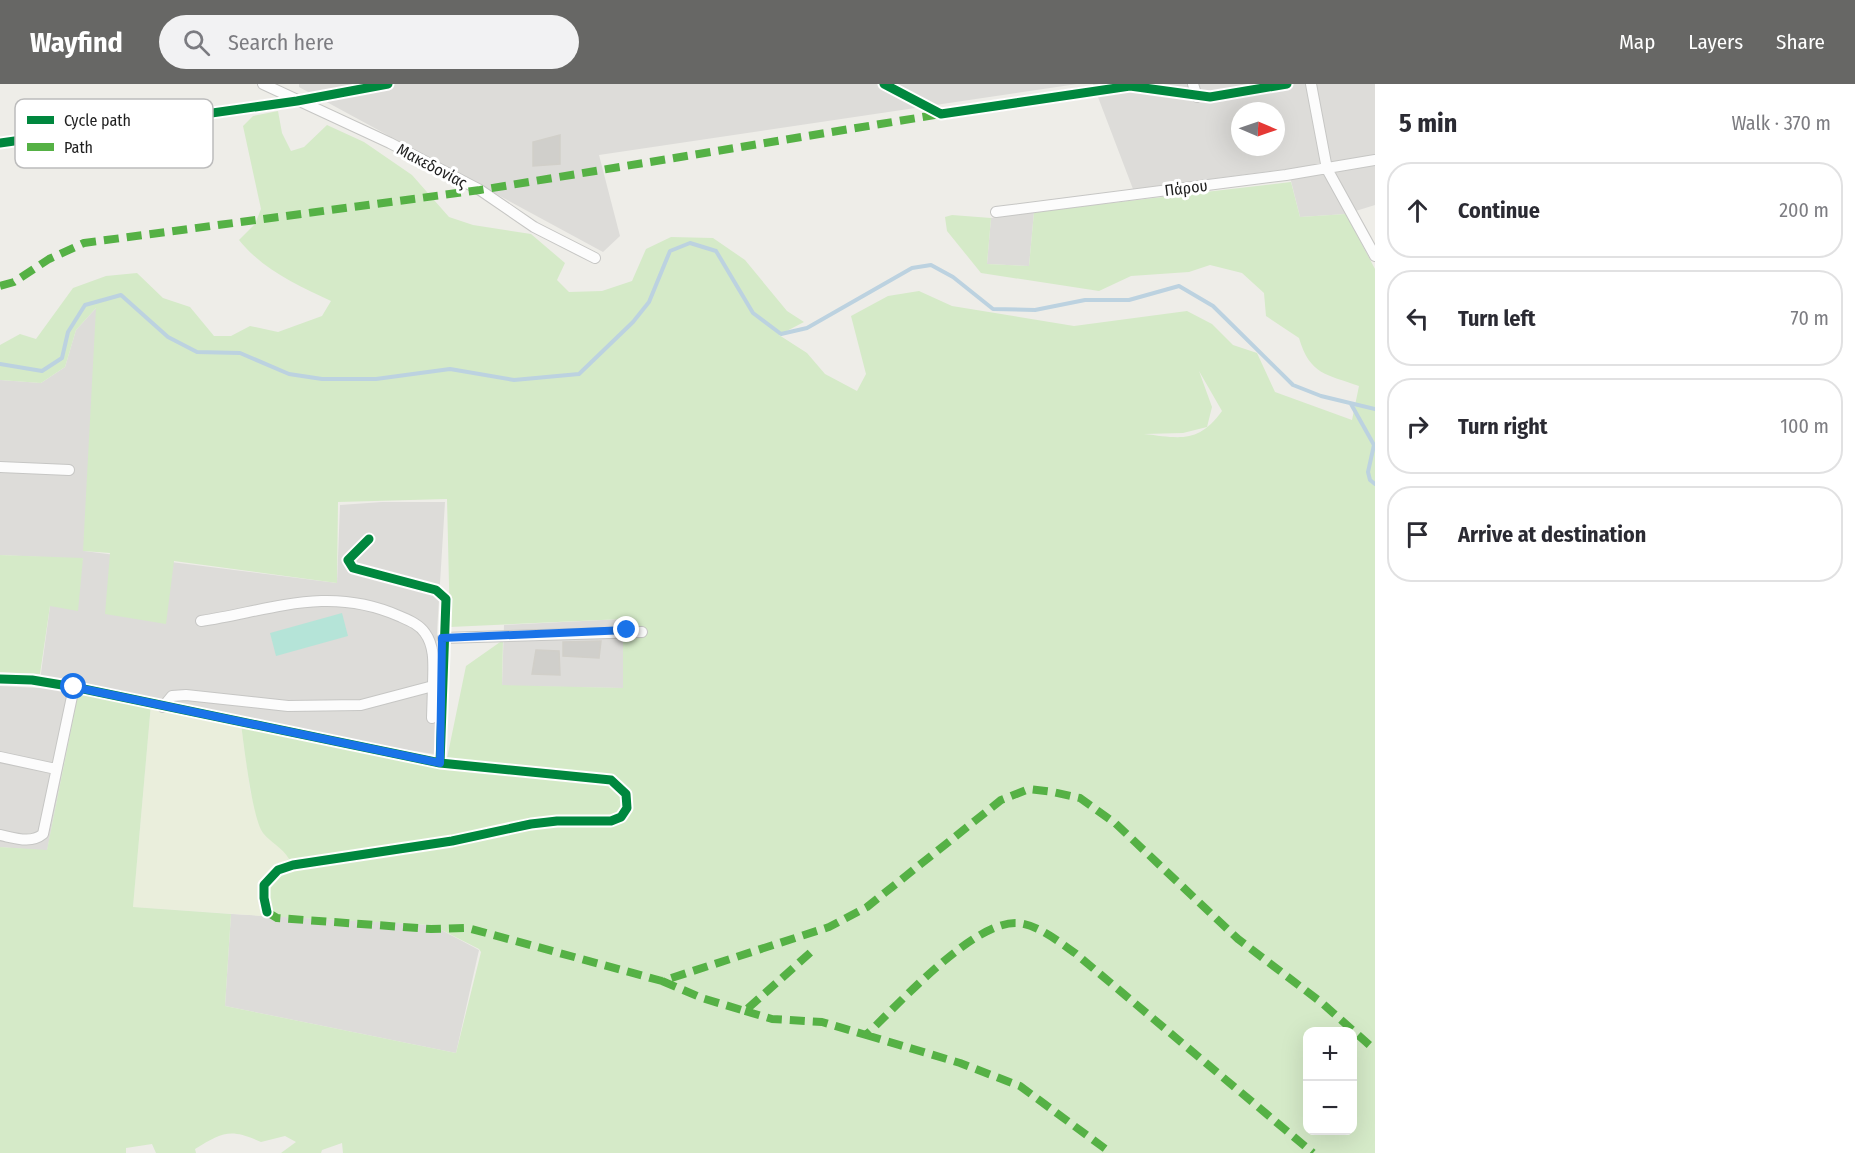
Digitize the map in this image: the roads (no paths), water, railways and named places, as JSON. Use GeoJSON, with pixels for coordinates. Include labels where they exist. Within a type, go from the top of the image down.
{"type":"FeatureCollection","features":[{"type":"Feature","properties":{"kind":"street","name":"Μακεδονίας"},"geometry":{"type":"LineString","coordinates":[[264,84],[390,143],[480,190],[534,227],[595,258]]}},
{"type":"Feature","properties":{"kind":"street"},"geometry":{"type":"LineString","coordinates":[[213,113],[297,101],[387,84]]}},
{"type":"Feature","properties":{"kind":"street"},"geometry":{"type":"LineString","coordinates":[[884,84],[941,114],[1130,86],[1197,97],[1223,96],[1287,84]]}},
{"type":"Feature","properties":{"kind":"street"},"geometry":{"type":"LineString","coordinates":[[1193,84],[1197,97]]}},
{"type":"Feature","properties":{"kind":"street"},"geometry":{"type":"LineString","coordinates":[[1311,84],[1327,168],[1373,250]]}},
{"type":"Feature","properties":{"kind":"street"},"geometry":{"type":"LineString","coordinates":[[0,143],[15,141]]}},
{"type":"Feature","properties":{"kind":"street","name":"Πάρου"},"geometry":{"type":"LineString","coordinates":[[996,212],[1375,160]]}},
{"type":"Feature","properties":{"kind":"street"},"geometry":{"type":"LineString","coordinates":[[0,467],[69,470]]}},
{"type":"Feature","properties":{"kind":"street"},"geometry":{"type":"LineString","coordinates":[[369,539],[348,560],[353,568],[436,590],[446,599],[442,638],[440,763]]}},
{"type":"Feature","properties":{"kind":"street"},"geometry":{"type":"LineString","coordinates":[[201,621],[313,600],[354,603],[384,610],[415,623],[426,633],[434,657],[432,718]]}},
{"type":"Feature","properties":{"kind":"street"},"geometry":{"type":"LineString","coordinates":[[442,638],[642,632]]}},
{"type":"Feature","properties":{"kind":"street"},"geometry":{"type":"LineString","coordinates":[[0,679],[32,680],[74,687],[163,707],[334,739],[440,763],[611,780],[626,794],[627,808],[621,816],[611,821],[556,820],[453,841],[293,865],[270,876],[264,885],[267,912]]}},
{"type":"Feature","properties":{"kind":"street"},"geometry":{"type":"LineString","coordinates":[[0,835],[37,840],[43,834],[74,687]]}},
{"type":"Feature","properties":{"kind":"street"},"geometry":{"type":"LineString","coordinates":[[163,707],[172,696],[186,695],[288,706],[361,705],[433,687]]}},
{"type":"Feature","properties":{"kind":"street"},"geometry":{"type":"LineString","coordinates":[[0,757],[56,770]]}},
{"type":"Feature","properties":{"kind":"waterway"},"geometry":{"type":"LineString","coordinates":[[0,364],[42,371],[62,358],[68,332],[85,305],[121,295],[168,337],[197,352],[240,353],[289,374],[322,379],[376,379],[450,369],[514,380],[579,374],[633,322],[649,302],[670,251],[690,243],[716,251],[753,313],[781,334],[807,328],[912,268],[931,265],[953,277],[993,309],[1035,310],[1085,300],[1129,300],[1179,286],[1213,306],[1293,385],[1321,396],[1375,409]]}},
{"type":"Feature","properties":{"kind":"waterway"},"geometry":{"type":"LineString","coordinates":[[1351,404],[1374,445],[1368,472],[1370,480],[1375,484]]}}]}
